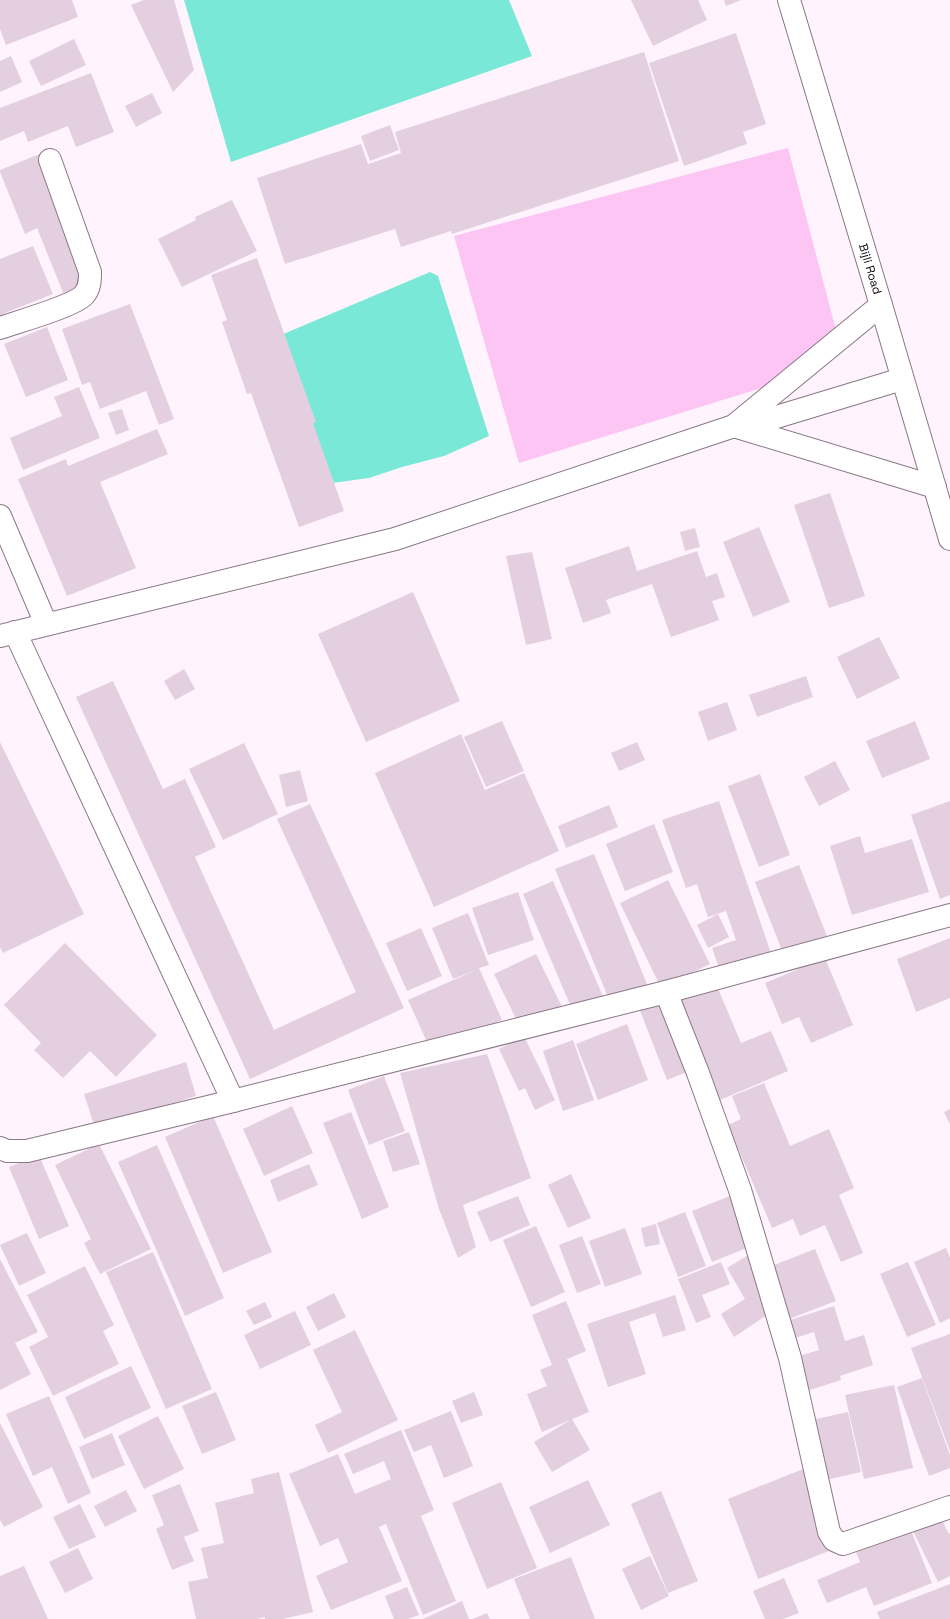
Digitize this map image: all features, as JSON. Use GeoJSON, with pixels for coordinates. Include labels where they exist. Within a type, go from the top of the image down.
{"type":"FeatureCollection","features":[{"type":"Feature","properties":{"kind":"street","name":"Bijli Road"},"geometry":{"type":"LineString","coordinates":[[789,0],[902,379],[949,529]]}},
{"type":"Feature","properties":{"kind":"street"},"geometry":{"type":"LineString","coordinates":[[0,328],[70,304],[84,295],[90,284],[90,272],[50,160]]}},
{"type":"Feature","properties":{"kind":"street"},"geometry":{"type":"LineString","coordinates":[[734,426],[881,305]]}},
{"type":"Feature","properties":{"kind":"street"},"geometry":{"type":"LineString","coordinates":[[233,1101],[8,634],[395,539],[734,426],[773,418],[902,379]]}},
{"type":"Feature","properties":{"kind":"street"},"geometry":{"type":"LineString","coordinates":[[734,426],[935,487]]}},
{"type":"Feature","properties":{"kind":"street"},"geometry":{"type":"LineString","coordinates":[[0,516],[46,624]]}},
{"type":"Feature","properties":{"kind":"street"},"geometry":{"type":"LineString","coordinates":[[0,1148],[7,1151],[27,1150],[233,1101],[666,992],[950,915]]}},
{"type":"Feature","properties":{"kind":"street"},"geometry":{"type":"LineString","coordinates":[[666,992],[698,1073],[742,1197],[790,1358],[829,1532],[834,1540],[843,1544],[950,1507]]}},
{"type":"Feature","properties":{"kind":"shaded area"},"geometry":{"type":"Polygon","coordinates":[[[184,0],[509,0],[532,56],[231,162],[184,0]]]}},
{"type":"Feature","properties":{"kind":"shaded area"},"geometry":{"type":"Polygon","coordinates":[[[788,148],[836,330],[791,379],[519,463],[454,236],[788,148]]]}},
{"type":"Feature","properties":{"kind":"shaded area"},"geometry":{"type":"Polygon","coordinates":[[[430,272],[438,276],[489,436],[444,456],[402,467],[369,478],[332,483],[281,335],[430,272]]]}},
{"type":"Feature","properties":{"kind":"building"},"geometry":{"type":"Polygon","coordinates":[[[0,0],[72,0],[78,17],[6,45],[0,29],[0,0]]]}},
{"type":"Feature","properties":{"kind":"building"},"geometry":{"type":"Polygon","coordinates":[[[144,0],[174,0],[194,70],[173,92],[131,5],[144,0]]]}},
{"type":"Feature","properties":{"kind":"building"},"geometry":{"type":"Polygon","coordinates":[[[631,0],[698,0],[707,20],[653,46],[631,0]]]}},
{"type":"Feature","properties":{"kind":"building"},"geometry":{"type":"Polygon","coordinates":[[[724,0],[741,0],[726,6],[724,0]]]}},
{"type":"Feature","properties":{"kind":"building"},"geometry":{"type":"Polygon","coordinates":[[[736,33],[766,124],[743,132],[747,144],[684,166],[649,63],[736,33]]]}},
{"type":"Feature","properties":{"kind":"building"},"geometry":{"type":"Polygon","coordinates":[[[74,39],[86,65],[41,86],[29,61],[74,39]]]}},
{"type":"Feature","properties":{"kind":"building"},"geometry":{"type":"Polygon","coordinates":[[[644,52],[679,161],[452,234],[451,231],[401,247],[395,229],[285,264],[257,178],[361,144],[368,164],[401,153],[395,132],[644,52]]]}},
{"type":"Feature","properties":{"kind":"building"},"geometry":{"type":"Polygon","coordinates":[[[11,56],[22,82],[0,92],[0,61],[11,56]]]}},
{"type":"Feature","properties":{"kind":"building"},"geometry":{"type":"Polygon","coordinates":[[[91,73],[114,132],[76,147],[68,126],[28,142],[24,131],[0,141],[0,108],[91,73]]]}},
{"type":"Feature","properties":{"kind":"building"},"geometry":{"type":"Polygon","coordinates":[[[152,93],[162,113],[136,127],[125,106],[152,93]]]}},
{"type":"Feature","properties":{"kind":"building"},"geometry":{"type":"Polygon","coordinates":[[[390,125],[399,150],[370,161],[361,136],[390,125]]]}},
{"type":"Feature","properties":{"kind":"building"},"geometry":{"type":"Polygon","coordinates":[[[42,153],[97,288],[66,300],[37,228],[25,234],[0,172],[0,170],[42,153]]]}},
{"type":"Feature","properties":{"kind":"building"},"geometry":{"type":"Polygon","coordinates":[[[232,200],[257,251],[182,287],[158,239],[196,220],[195,217],[232,200]]]}},
{"type":"Feature","properties":{"kind":"building"},"geometry":{"type":"Polygon","coordinates":[[[33,246],[53,294],[0,315],[0,259],[33,246]]]}},
{"type":"Feature","properties":{"kind":"building"},"geometry":{"type":"Polygon","coordinates":[[[257,258],[316,422],[313,423],[344,511],[299,527],[251,393],[247,394],[222,322],[227,320],[211,275],[257,258]]]}},
{"type":"Feature","properties":{"kind":"building"},"geometry":{"type":"Polygon","coordinates":[[[130,304],[174,419],[159,425],[146,391],[100,409],[90,382],[82,385],[62,329],[130,304]]]}},
{"type":"Feature","properties":{"kind":"building"},"geometry":{"type":"Polygon","coordinates":[[[47,327],[68,380],[26,397],[4,344],[47,327]]]}},
{"type":"Feature","properties":{"kind":"building"},"geometry":{"type":"Polygon","coordinates":[[[79,387],[100,438],[23,470],[10,438],[62,416],[54,397],[79,387]]]}},
{"type":"Feature","properties":{"kind":"building"},"geometry":{"type":"Polygon","coordinates":[[[122,409],[129,430],[116,435],[108,413],[122,409]]]}},
{"type":"Feature","properties":{"kind":"building"},"geometry":{"type":"Polygon","coordinates":[[[157,429],[168,454],[100,482],[136,568],[67,596],[18,479],[66,459],[68,466],[157,429]]]}},
{"type":"Feature","properties":{"kind":"building"},"geometry":{"type":"Polygon","coordinates":[[[830,493],[865,596],[829,608],[794,505],[830,493]]]}},
{"type":"Feature","properties":{"kind":"building"},"geometry":{"type":"Polygon","coordinates":[[[759,527],[790,602],[753,617],[723,542],[759,527]]]}},
{"type":"Feature","properties":{"kind":"building"},"geometry":{"type":"Polygon","coordinates":[[[695,528],[700,547],[685,551],[680,532],[695,528]]]}},
{"type":"Feature","properties":{"kind":"building"},"geometry":{"type":"Polygon","coordinates":[[[629,546],[637,571],[697,551],[706,577],[717,573],[725,597],[712,601],[719,620],[671,637],[652,584],[606,600],[611,613],[583,623],[565,568],[629,546]]]}},
{"type":"Feature","properties":{"kind":"building"},"geometry":{"type":"Polygon","coordinates":[[[532,552],[552,639],[526,645],[506,556],[532,552]]]}},
{"type":"Feature","properties":{"kind":"building"},"geometry":{"type":"Polygon","coordinates":[[[413,592],[460,701],[366,742],[318,634],[413,592]]]}},
{"type":"Feature","properties":{"kind":"building"},"geometry":{"type":"Polygon","coordinates":[[[879,637],[900,678],[857,699],[837,657],[879,637]]]}},
{"type":"Feature","properties":{"kind":"building"},"geometry":{"type":"Polygon","coordinates":[[[184,669],[195,689],[175,700],[164,681],[184,669]]]}},
{"type":"Feature","properties":{"kind":"building"},"geometry":{"type":"Polygon","coordinates":[[[806,676],[813,697],[757,717],[749,695],[806,676]]]}},
{"type":"Feature","properties":{"kind":"building"},"geometry":{"type":"Polygon","coordinates":[[[113,681],[163,789],[185,779],[216,847],[195,857],[274,1030],[356,992],[277,819],[310,804],[404,1008],[250,1079],[76,697],[113,681]]]}},
{"type":"Feature","properties":{"kind":"building"},"geometry":{"type":"Polygon","coordinates":[[[727,702],[737,730],[708,741],[698,712],[727,702]]]}},
{"type":"Feature","properties":{"kind":"building"},"geometry":{"type":"Polygon","coordinates":[[[502,721],[524,771],[486,787],[464,737],[502,721]]]}},
{"type":"Feature","properties":{"kind":"building"},"geometry":{"type":"Polygon","coordinates":[[[915,721],[930,759],[882,778],[866,741],[915,721]]]}},
{"type":"Feature","properties":{"kind":"building"},"geometry":{"type":"Polygon","coordinates":[[[461,734],[485,790],[524,773],[559,851],[434,907],[375,773],[461,734]]]}},
{"type":"Feature","properties":{"kind":"building"},"geometry":{"type":"Polygon","coordinates":[[[0,742],[84,914],[3,953],[0,947],[0,742]]]}},
{"type":"Feature","properties":{"kind":"building"},"geometry":{"type":"Polygon","coordinates":[[[637,742],[645,760],[619,771],[611,753],[637,742]]]}},
{"type":"Feature","properties":{"kind":"building"},"geometry":{"type":"Polygon","coordinates":[[[244,743],[278,814],[223,840],[189,769],[244,743]]]}},
{"type":"Feature","properties":{"kind":"building"},"geometry":{"type":"Polygon","coordinates":[[[835,761],[850,790],[819,806],[804,777],[835,761]]]}},
{"type":"Feature","properties":{"kind":"building"},"geometry":{"type":"Polygon","coordinates":[[[300,770],[308,801],[286,807],[279,775],[300,770]]]}},
{"type":"Feature","properties":{"kind":"building"},"geometry":{"type":"Polygon","coordinates":[[[760,774],[790,855],[759,867],[728,786],[760,774]]]}},
{"type":"Feature","properties":{"kind":"building"},"geometry":{"type":"Polygon","coordinates":[[[719,801],[774,962],[723,979],[712,948],[736,940],[726,911],[708,917],[697,884],[686,888],[662,820],[719,801]]]}},
{"type":"Feature","properties":{"kind":"building"},"geometry":{"type":"Polygon","coordinates":[[[950,801],[950,895],[940,899],[911,815],[950,801]]]}},
{"type":"Feature","properties":{"kind":"building"},"geometry":{"type":"Polygon","coordinates":[[[609,805],[618,827],[566,848],[558,826],[609,805]]]}},
{"type":"Feature","properties":{"kind":"building"},"geometry":{"type":"Polygon","coordinates":[[[654,824],[673,872],[625,891],[606,844],[654,824]]]}},
{"type":"Feature","properties":{"kind":"building"},"geometry":{"type":"Polygon","coordinates":[[[860,836],[865,853],[912,839],[929,892],[852,915],[830,846],[860,836]]]}},
{"type":"Feature","properties":{"kind":"building"},"geometry":{"type":"Polygon","coordinates":[[[594,854],[651,994],[613,1009],[555,869],[594,854]]]}},
{"type":"Feature","properties":{"kind":"building"},"geometry":{"type":"Polygon","coordinates":[[[799,865],[827,936],[783,953],[755,882],[799,865]]]}},
{"type":"Feature","properties":{"kind":"building"},"geometry":{"type":"Polygon","coordinates":[[[668,880],[710,964],[661,988],[620,903],[668,880]]]}},
{"type":"Feature","properties":{"kind":"building"},"geometry":{"type":"Polygon","coordinates":[[[553,881],[605,1001],[574,1014],[523,894],[553,881]]]}},
{"type":"Feature","properties":{"kind":"building"},"geometry":{"type":"Polygon","coordinates":[[[518,892],[534,940],[488,955],[472,908],[518,892]]]}},
{"type":"Feature","properties":{"kind":"building"},"geometry":{"type":"Polygon","coordinates":[[[468,913],[489,965],[479,968],[502,1020],[431,1051],[408,1000],[476,970],[453,979],[432,928],[468,913]]]}},
{"type":"Feature","properties":{"kind":"building"},"geometry":{"type":"Polygon","coordinates":[[[718,914],[729,937],[708,948],[697,925],[718,914]]]}},
{"type":"Feature","properties":{"kind":"building"},"geometry":{"type":"Polygon","coordinates":[[[421,928],[442,976],[407,991],[386,943],[421,928]]]}},
{"type":"Feature","properties":{"kind":"building"},"geometry":{"type":"Polygon","coordinates":[[[950,938],[950,998],[916,1012],[897,959],[950,938]]]}},
{"type":"Feature","properties":{"kind":"building"},"geometry":{"type":"Polygon","coordinates":[[[65,943],[157,1035],[116,1077],[90,1051],[63,1078],[34,1050],[41,1043],[4,1005],[65,943]]]}},
{"type":"Feature","properties":{"kind":"building"},"geometry":{"type":"Polygon","coordinates":[[[536,954],[564,1011],[522,1031],[494,974],[536,954]]]}},
{"type":"Feature","properties":{"kind":"building"},"geometry":{"type":"Polygon","coordinates":[[[825,958],[853,1025],[811,1043],[799,1017],[782,1024],[765,983],[825,958]]]}},
{"type":"Feature","properties":{"kind":"building"},"geometry":{"type":"Polygon","coordinates":[[[714,979],[741,1043],[771,1031],[788,1071],[720,1100],[676,995],[714,979]]]}},
{"type":"Feature","properties":{"kind":"building"},"geometry":{"type":"Polygon","coordinates":[[[665,997],[694,1069],[667,1080],[639,1008],[665,997]]]}},
{"type":"Feature","properties":{"kind":"building"},"geometry":{"type":"Polygon","coordinates":[[[627,1024],[648,1080],[598,1100],[576,1044],[627,1024]]]}},
{"type":"Feature","properties":{"kind":"building"},"geometry":{"type":"Polygon","coordinates":[[[524,1036],[555,1100],[535,1110],[525,1088],[519,1091],[499,1049],[524,1036]]]}},
{"type":"Feature","properties":{"kind":"building"},"geometry":{"type":"Polygon","coordinates":[[[573,1040],[594,1100],[563,1111],[543,1051],[573,1040]]]}},
{"type":"Feature","properties":{"kind":"building"},"geometry":{"type":"Polygon","coordinates":[[[487,1054],[531,1178],[463,1205],[476,1247],[458,1258],[439,1209],[400,1073],[487,1054]]]}},
{"type":"Feature","properties":{"kind":"building"},"geometry":{"type":"Polygon","coordinates":[[[186,1062],[196,1096],[95,1128],[84,1094],[186,1062]]]}},
{"type":"Feature","properties":{"kind":"building"},"geometry":{"type":"Polygon","coordinates":[[[384,1076],[405,1131],[369,1145],[348,1090],[384,1076]]]}},
{"type":"Feature","properties":{"kind":"building"},"geometry":{"type":"Polygon","coordinates":[[[764,1083],[790,1146],[829,1129],[854,1188],[839,1195],[863,1253],[841,1262],[825,1225],[800,1236],[793,1219],[772,1228],[728,1125],[741,1119],[732,1096],[764,1083]]]}},
{"type":"Feature","properties":{"kind":"building"},"geometry":{"type":"Polygon","coordinates":[[[292,1106],[313,1153],[264,1176],[243,1129],[292,1106]]]}},
{"type":"Feature","properties":{"kind":"building"},"geometry":{"type":"Polygon","coordinates":[[[950,1109],[950,1124],[944,1112],[950,1109]]]}},
{"type":"Feature","properties":{"kind":"building"},"geometry":{"type":"Polygon","coordinates":[[[351,1112],[389,1207],[362,1219],[323,1123],[351,1112]]]}},
{"type":"Feature","properties":{"kind":"building"},"geometry":{"type":"Polygon","coordinates":[[[213,1116],[272,1252],[223,1273],[165,1137],[213,1116]]]}},
{"type":"Feature","properties":{"kind":"building"},"geometry":{"type":"Polygon","coordinates":[[[409,1132],[420,1164],[393,1172],[383,1141],[409,1132]]]}},
{"type":"Feature","properties":{"kind":"building"},"geometry":{"type":"Polygon","coordinates":[[[99,1144],[151,1249],[100,1274],[84,1243],[91,1239],[55,1165],[99,1144]]]}},
{"type":"Feature","properties":{"kind":"building"},"geometry":{"type":"Polygon","coordinates":[[[157,1145],[224,1298],[185,1316],[118,1162],[157,1145]]]}},
{"type":"Feature","properties":{"kind":"building"},"geometry":{"type":"Polygon","coordinates":[[[39,1155],[69,1226],[39,1239],[9,1167],[39,1155]]]}},
{"type":"Feature","properties":{"kind":"building"},"geometry":{"type":"Polygon","coordinates":[[[309,1164],[318,1185],[278,1202],[270,1180],[309,1164]]]}},
{"type":"Feature","properties":{"kind":"building"},"geometry":{"type":"Polygon","coordinates":[[[571,1174],[591,1218],[568,1228],[548,1185],[571,1174]]]}},
{"type":"Feature","properties":{"kind":"building"},"geometry":{"type":"Polygon","coordinates":[[[735,1194],[754,1245],[712,1262],[692,1211],[735,1194]]]}},
{"type":"Feature","properties":{"kind":"building"},"geometry":{"type":"Polygon","coordinates":[[[518,1196],[530,1225],[490,1242],[477,1212],[518,1196]]]}},
{"type":"Feature","properties":{"kind":"building"},"geometry":{"type":"Polygon","coordinates":[[[685,1212],[706,1266],[678,1277],[657,1223],[685,1212]]]}},
{"type":"Feature","properties":{"kind":"building"},"geometry":{"type":"Polygon","coordinates":[[[656,1224],[660,1244],[645,1247],[641,1228],[656,1224]]]}},
{"type":"Feature","properties":{"kind":"building"},"geometry":{"type":"Polygon","coordinates":[[[536,1226],[565,1292],[531,1307],[503,1240],[536,1226]]]}},
{"type":"Feature","properties":{"kind":"building"},"geometry":{"type":"Polygon","coordinates":[[[625,1228],[642,1274],[605,1287],[589,1241],[625,1228]]]}},
{"type":"Feature","properties":{"kind":"building"},"geometry":{"type":"Polygon","coordinates":[[[27,1233],[46,1273],[19,1286],[0,1245],[27,1233]]]}},
{"type":"Feature","properties":{"kind":"building"},"geometry":{"type":"Polygon","coordinates":[[[582,1236],[601,1284],[577,1293],[559,1245],[582,1236]]]}},
{"type":"Feature","properties":{"kind":"building"},"geometry":{"type":"Polygon","coordinates":[[[946,1248],[950,1258],[950,1318],[940,1323],[914,1262],[946,1248]]]}},
{"type":"Feature","properties":{"kind":"building"},"geometry":{"type":"Polygon","coordinates":[[[815,1249],[836,1301],[789,1319],[769,1267],[815,1249]]]}},
{"type":"Feature","properties":{"kind":"building"},"geometry":{"type":"Polygon","coordinates":[[[153,1252],[212,1389],[166,1409],[106,1272],[153,1252]]]}},
{"type":"Feature","properties":{"kind":"building"},"geometry":{"type":"Polygon","coordinates":[[[750,1254],[773,1311],[734,1337],[721,1314],[745,1299],[727,1268],[750,1254]]]}},
{"type":"Feature","properties":{"kind":"building"},"geometry":{"type":"Polygon","coordinates":[[[0,1259],[38,1332],[15,1343],[31,1374],[0,1390],[0,1259]]]}},
{"type":"Feature","properties":{"kind":"building"},"geometry":{"type":"Polygon","coordinates":[[[721,1262],[730,1284],[702,1295],[711,1317],[696,1323],[678,1279],[721,1262]]]}},
{"type":"Feature","properties":{"kind":"building"},"geometry":{"type":"Polygon","coordinates":[[[908,1262],[936,1325],[907,1337],[880,1274],[908,1262]]]}},
{"type":"Feature","properties":{"kind":"building"},"geometry":{"type":"Polygon","coordinates":[[[85,1266],[114,1325],[103,1331],[119,1364],[53,1396],[29,1347],[48,1337],[27,1295],[85,1266]]]}},
{"type":"Feature","properties":{"kind":"building"},"geometry":{"type":"Polygon","coordinates":[[[334,1293],[346,1317],[318,1331],[306,1307],[334,1293]]]}},
{"type":"Feature","properties":{"kind":"building"},"geometry":{"type":"Polygon","coordinates":[[[675,1295],[686,1330],[663,1337],[655,1313],[629,1322],[646,1374],[608,1387],[587,1324],[675,1295]]]}},
{"type":"Feature","properties":{"kind":"building"},"geometry":{"type":"Polygon","coordinates":[[[566,1301],[586,1351],[567,1359],[589,1412],[542,1432],[527,1394],[547,1386],[540,1370],[552,1365],[532,1315],[566,1301]]]}},
{"type":"Feature","properties":{"kind":"building"},"geometry":{"type":"Polygon","coordinates":[[[265,1302],[272,1317],[254,1325],[246,1311],[265,1302]]]}},
{"type":"Feature","properties":{"kind":"building"},"geometry":{"type":"Polygon","coordinates":[[[834,1306],[845,1341],[864,1335],[873,1365],[840,1376],[841,1380],[804,1392],[793,1358],[819,1350],[814,1332],[795,1338],[790,1320],[834,1306]]]}},
{"type":"Feature","properties":{"kind":"building"},"geometry":{"type":"Polygon","coordinates":[[[295,1311],[311,1345],[260,1369],[244,1335],[295,1311]]]}},
{"type":"Feature","properties":{"kind":"building"},"geometry":{"type":"Polygon","coordinates":[[[355,1330],[398,1420],[328,1453],[315,1425],[342,1412],[313,1350],[355,1330]]]}},
{"type":"Feature","properties":{"kind":"building"},"geometry":{"type":"Polygon","coordinates":[[[950,1334],[950,1451],[911,1348],[950,1334]]]}},
{"type":"Feature","properties":{"kind":"building"},"geometry":{"type":"Polygon","coordinates":[[[131,1366],[151,1408],[84,1439],[65,1397],[131,1366]]]}},
{"type":"Feature","properties":{"kind":"building"},"geometry":{"type":"Polygon","coordinates":[[[922,1378],[950,1455],[950,1468],[929,1476],[897,1387],[922,1378]]]}},
{"type":"Feature","properties":{"kind":"building"},"geometry":{"type":"Polygon","coordinates":[[[894,1385],[913,1468],[864,1479],[845,1395],[894,1385]]]}},
{"type":"Feature","properties":{"kind":"building"},"geometry":{"type":"Polygon","coordinates":[[[216,1392],[236,1440],[202,1454],[182,1406],[216,1392]]]}},
{"type":"Feature","properties":{"kind":"building"},"geometry":{"type":"Polygon","coordinates":[[[474,1392],[483,1415],[461,1423],[452,1401],[474,1392]]]}},
{"type":"Feature","properties":{"kind":"building"},"geometry":{"type":"Polygon","coordinates":[[[49,1396],[91,1493],[68,1504],[52,1467],[33,1476],[6,1414],[49,1396]]]}},
{"type":"Feature","properties":{"kind":"building"},"geometry":{"type":"Polygon","coordinates":[[[451,1411],[473,1466],[444,1478],[431,1445],[414,1452],[404,1430],[451,1411]]]}},
{"type":"Feature","properties":{"kind":"building"},"geometry":{"type":"Polygon","coordinates":[[[848,1412],[861,1472],[821,1481],[807,1421],[848,1412]]]}},
{"type":"Feature","properties":{"kind":"building"},"geometry":{"type":"Polygon","coordinates":[[[158,1416],[184,1469],[144,1489],[118,1436],[158,1416]]]}},
{"type":"Feature","properties":{"kind":"building"},"geometry":{"type":"Polygon","coordinates":[[[572,1419],[590,1450],[552,1472],[534,1442],[572,1419]]]}},
{"type":"Feature","properties":{"kind":"building"},"geometry":{"type":"Polygon","coordinates":[[[0,1423],[43,1507],[4,1527],[0,1520],[0,1423]]]}},
{"type":"Feature","properties":{"kind":"building"},"geometry":{"type":"Polygon","coordinates":[[[401,1430],[434,1510],[421,1516],[456,1601],[423,1615],[386,1524],[379,1527],[402,1581],[331,1610],[316,1576],[348,1562],[338,1538],[320,1546],[289,1474],[338,1454],[355,1494],[391,1479],[384,1461],[353,1474],[344,1454],[401,1430]]]}},
{"type":"Feature","properties":{"kind":"building"},"geometry":{"type":"Polygon","coordinates":[[[112,1433],[125,1465],[92,1479],[79,1447],[112,1433]]]}},
{"type":"Feature","properties":{"kind":"building"},"geometry":{"type":"Polygon","coordinates":[[[803,1469],[834,1549],[758,1579],[728,1499],[803,1469]]]}},
{"type":"Feature","properties":{"kind":"building"},"geometry":{"type":"Polygon","coordinates":[[[279,1472],[313,1612],[283,1619],[265,1619],[265,1617],[257,1619],[196,1619],[188,1582],[208,1578],[201,1548],[224,1543],[215,1503],[254,1493],[251,1479],[279,1472]]]}},
{"type":"Feature","properties":{"kind":"building"},"geometry":{"type":"Polygon","coordinates":[[[588,1480],[610,1525],[550,1553],[529,1507],[588,1480]]]}},
{"type":"Feature","properties":{"kind":"building"},"geometry":{"type":"Polygon","coordinates":[[[501,1482],[537,1568],[487,1589],[452,1503],[501,1482]]]}},
{"type":"Feature","properties":{"kind":"building"},"geometry":{"type":"Polygon","coordinates":[[[180,1484],[199,1531],[184,1537],[194,1561],[172,1570],[156,1529],[164,1525],[152,1495],[180,1484]]]}},
{"type":"Feature","properties":{"kind":"building"},"geometry":{"type":"Polygon","coordinates":[[[126,1490],[137,1511],[105,1527],[94,1506],[126,1490]]]}},
{"type":"Feature","properties":{"kind":"building"},"geometry":{"type":"Polygon","coordinates":[[[661,1491],[698,1581],[668,1593],[631,1504],[661,1491]]]}},
{"type":"Feature","properties":{"kind":"building"},"geometry":{"type":"Polygon","coordinates":[[[80,1504],[96,1537],[69,1549],[53,1517],[80,1504]]]}},
{"type":"Feature","properties":{"kind":"building"},"geometry":{"type":"Polygon","coordinates":[[[938,1512],[949,1534],[950,1533],[950,1576],[938,1582],[910,1525],[938,1512]]]}},
{"type":"Feature","properties":{"kind":"building"},"geometry":{"type":"Polygon","coordinates":[[[908,1523],[932,1583],[874,1606],[866,1587],[827,1603],[817,1580],[860,1562],[853,1545],[908,1523]]]}},
{"type":"Feature","properties":{"kind":"building"},"geometry":{"type":"Polygon","coordinates":[[[78,1548],[93,1579],[65,1593],[49,1562],[78,1548]]]}},
{"type":"Feature","properties":{"kind":"building"},"geometry":{"type":"Polygon","coordinates":[[[650,1556],[669,1596],[641,1610],[622,1569],[650,1556]]]}},
{"type":"Feature","properties":{"kind":"building"},"geometry":{"type":"Polygon","coordinates":[[[571,1557],[595,1619],[530,1619],[514,1579],[571,1557]]]}},
{"type":"Feature","properties":{"kind":"building"},"geometry":{"type":"Polygon","coordinates":[[[24,1566],[48,1619],[0,1619],[0,1576],[24,1566]]]}},
{"type":"Feature","properties":{"kind":"building"},"geometry":{"type":"Polygon","coordinates":[[[784,1578],[799,1613],[783,1619],[765,1619],[753,1591],[784,1578]]]}},
{"type":"Feature","properties":{"kind":"building"},"geometry":{"type":"Polygon","coordinates":[[[950,1584],[950,1619],[880,1619],[877,1612],[950,1584]]]}},
{"type":"Feature","properties":{"kind":"building"},"geometry":{"type":"Polygon","coordinates":[[[407,1587],[419,1615],[408,1619],[394,1619],[385,1596],[407,1587]]]}},
{"type":"Feature","properties":{"kind":"building"},"geometry":{"type":"Polygon","coordinates":[[[462,1601],[469,1619],[423,1619],[462,1601]]]}},
{"type":"Feature","properties":{"kind":"building"},"geometry":{"type":"Polygon","coordinates":[[[487,1613],[490,1619],[473,1619],[487,1613]]]}}]}
